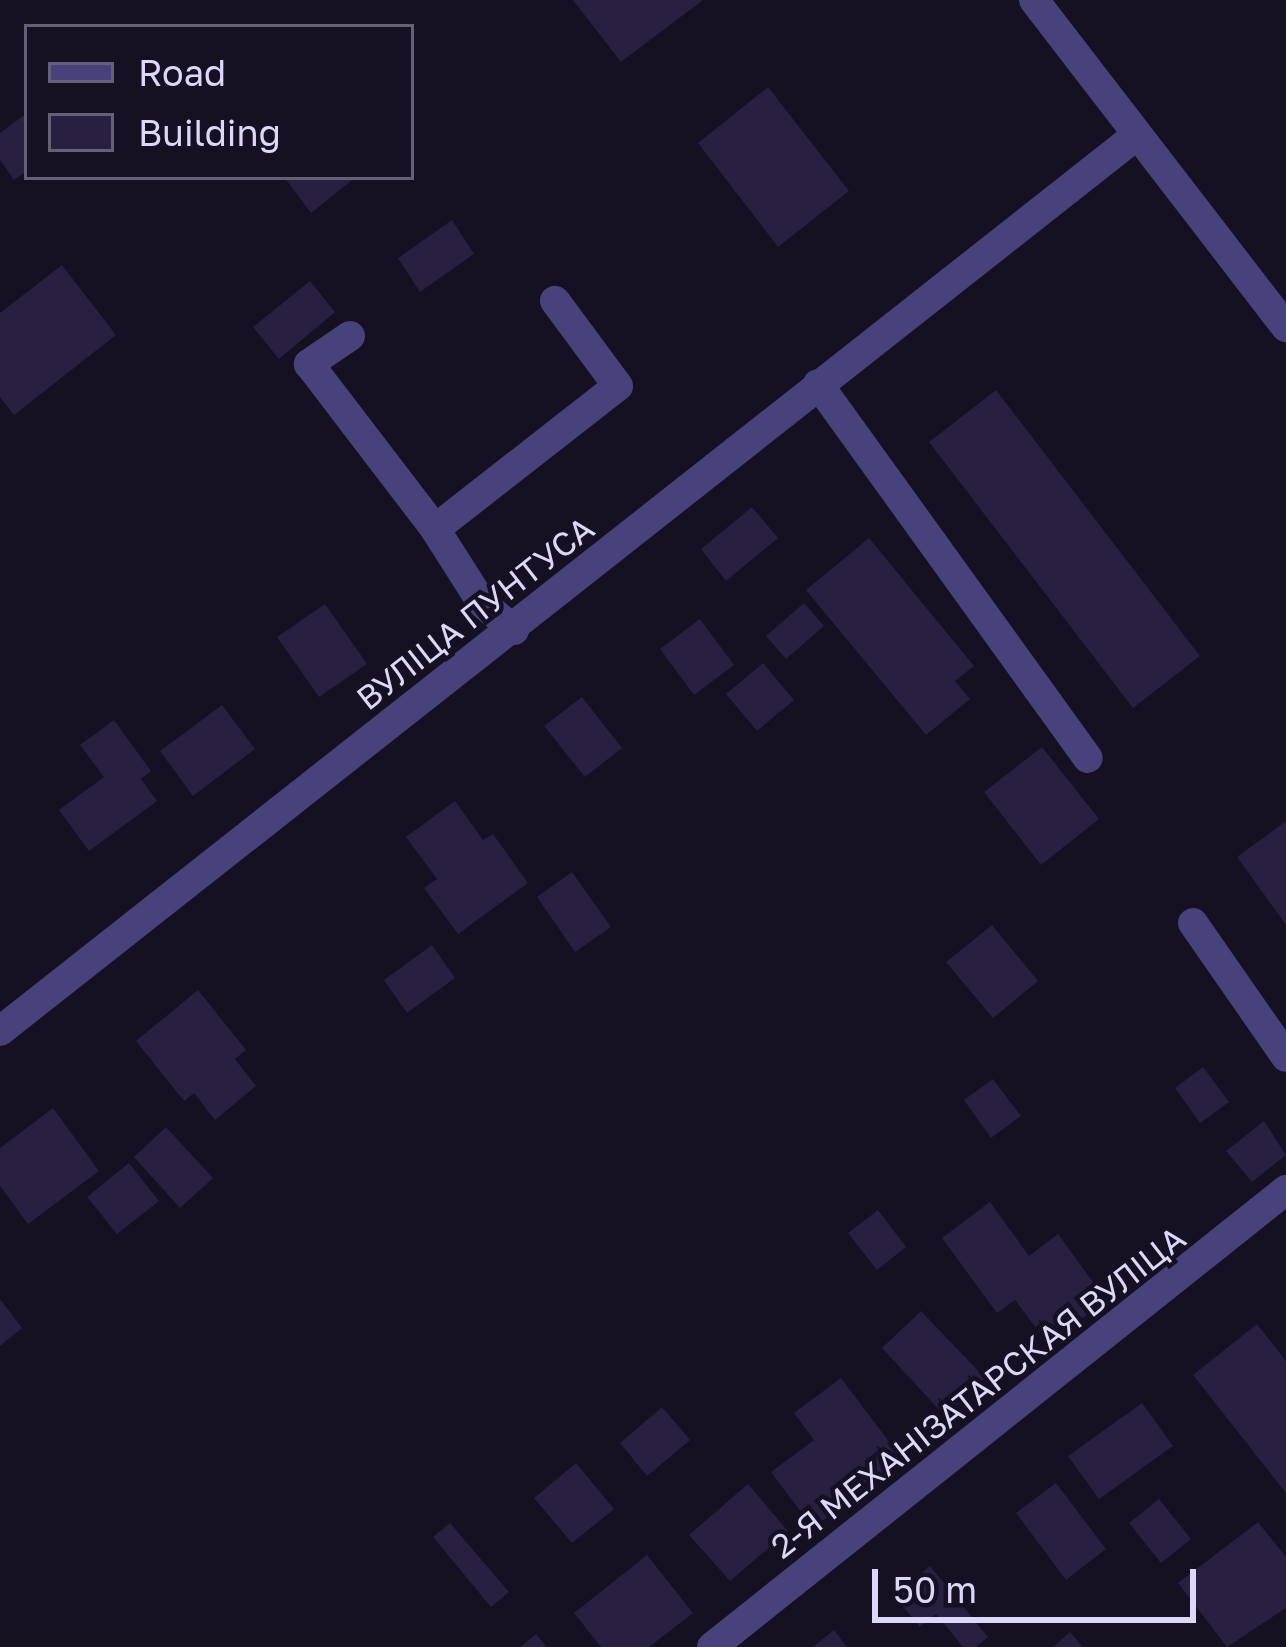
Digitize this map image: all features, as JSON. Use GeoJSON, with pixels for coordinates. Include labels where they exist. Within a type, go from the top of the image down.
{"type":"FeatureCollection","features":[{"type":"Feature","properties":{"kind":"street"},"geometry":{"type":"LineString","coordinates":[[1034,0],[1286,327]]}},
{"type":"Feature","properties":{"kind":"street","name":"ВУЛІЦА ПУНТУСА"},"geometry":{"type":"LineString","coordinates":[[0,1031],[514,630],[990,244],[1137,135]]}},
{"type":"Feature","properties":{"kind":"street"},"geometry":{"type":"LineString","coordinates":[[435,529],[617,386],[555,301]]}},
{"type":"Feature","properties":{"kind":"street"},"geometry":{"type":"LineString","coordinates":[[350,336],[310,364],[435,529],[482,602],[514,630]]}},
{"type":"Feature","properties":{"kind":"street"},"geometry":{"type":"LineString","coordinates":[[818,384],[1088,758]]}},
{"type":"Feature","properties":{"kind":"street"},"geometry":{"type":"LineString","coordinates":[[1192,922],[1286,1057]]}},
{"type":"Feature","properties":{"kind":"street","name":"2-Я МЕХАНІЗАТАРСКАЯ ВУЛІЦА"},"geometry":{"type":"LineString","coordinates":[[712,1647],[1286,1190]]}},
{"type":"Feature","properties":{"kind":"building"},"geometry":{"type":"Polygon","coordinates":[[[573,0],[703,0],[621,62],[573,0]]]}},
{"type":"Feature","properties":{"kind":"building"},"geometry":{"type":"Polygon","coordinates":[[[768,87],[849,191],[778,247],[698,143],[768,87]]]}},
{"type":"Feature","properties":{"kind":"building"},"geometry":{"type":"Polygon","coordinates":[[[24,115],[24,173],[14,180],[0,160],[0,133],[24,115]]]}},
{"type":"Feature","properties":{"kind":"building"},"geometry":{"type":"Polygon","coordinates":[[[286,180],[352,180],[311,213],[286,180]]]}},
{"type":"Feature","properties":{"kind":"building"},"geometry":{"type":"Polygon","coordinates":[[[452,220],[474,254],[420,292],[398,258],[452,220]]]}},
{"type":"Feature","properties":{"kind":"building"},"geometry":{"type":"Polygon","coordinates":[[[62,265],[116,335],[14,415],[0,397],[0,313],[62,265]]]}},
{"type":"Feature","properties":{"kind":"building"},"geometry":{"type":"Polygon","coordinates":[[[310,281],[335,312],[279,359],[253,327],[310,281]]]}},
{"type":"Feature","properties":{"kind":"building"},"geometry":{"type":"Polygon","coordinates":[[[996,390],[1200,656],[1133,708],[929,442],[996,390]]]}},
{"type":"Feature","properties":{"kind":"building"},"geometry":{"type":"Polygon","coordinates":[[[752,507],[778,538],[726,581],[701,549],[752,507]]]}},
{"type":"Feature","properties":{"kind":"building"},"geometry":{"type":"Polygon","coordinates":[[[869,538],[974,666],[955,681],[970,699],[926,735],[806,590],[869,538]]]}},
{"type":"Feature","properties":{"kind":"building"},"geometry":{"type":"Polygon","coordinates":[[[804,603],[824,626],[786,659],[766,636],[804,603]]]}},
{"type":"Feature","properties":{"kind":"building"},"geometry":{"type":"Polygon","coordinates":[[[325,604],[367,664],[319,697],[277,637],[325,604]]]}},
{"type":"Feature","properties":{"kind":"building"},"geometry":{"type":"Polygon","coordinates":[[[700,619],[734,665],[694,695],[660,649],[700,619]]]}},
{"type":"Feature","properties":{"kind":"building"},"geometry":{"type":"Polygon","coordinates":[[[763,663],[794,700],[757,731],[726,694],[763,663]]]}},
{"type":"Feature","properties":{"kind":"building"},"geometry":{"type":"Polygon","coordinates":[[[582,697],[622,748],[585,777],[544,726],[582,697]]]}},
{"type":"Feature","properties":{"kind":"building"},"geometry":{"type":"Polygon","coordinates":[[[222,705],[255,749],[193,796],[160,751],[222,705]]]}},
{"type":"Feature","properties":{"kind":"building"},"geometry":{"type":"Polygon","coordinates":[[[114,720],[151,771],[141,779],[157,801],[89,851],[59,810],[104,777],[80,745],[114,720]]]}},
{"type":"Feature","properties":{"kind":"building"},"geometry":{"type":"Polygon","coordinates":[[[1042,747],[1099,819],[1041,865],[984,792],[1042,747]]]}},
{"type":"Feature","properties":{"kind":"building"},"geometry":{"type":"Polygon","coordinates":[[[455,801],[483,840],[493,834],[528,883],[458,934],[424,888],[437,879],[406,837],[455,801]]]}},
{"type":"Feature","properties":{"kind":"building"},"geometry":{"type":"Polygon","coordinates":[[[1286,821],[1286,925],[1237,857],[1286,821]]]}},
{"type":"Feature","properties":{"kind":"building"},"geometry":{"type":"Polygon","coordinates":[[[572,872],[611,927],[575,952],[537,897],[572,872]]]}},
{"type":"Feature","properties":{"kind":"building"},"geometry":{"type":"Polygon","coordinates":[[[992,925],[1038,981],[993,1018],[946,962],[992,925]]]}},
{"type":"Feature","properties":{"kind":"building"},"geometry":{"type":"Polygon","coordinates":[[[432,945],[455,978],[407,1013],[384,980],[432,945]]]}},
{"type":"Feature","properties":{"kind":"building"},"geometry":{"type":"Polygon","coordinates":[[[198,990],[246,1050],[235,1059],[256,1086],[215,1120],[194,1093],[184,1101],[136,1041],[198,990]]]}},
{"type":"Feature","properties":{"kind":"building"},"geometry":{"type":"Polygon","coordinates":[[[1203,1067],[1229,1102],[1200,1123],[1175,1088],[1203,1067]]]}},
{"type":"Feature","properties":{"kind":"building"},"geometry":{"type":"Polygon","coordinates":[[[993,1079],[1021,1116],[991,1138],[964,1100],[993,1079]]]}},
{"type":"Feature","properties":{"kind":"building"},"geometry":{"type":"Polygon","coordinates":[[[53,1108],[99,1171],[28,1224],[0,1186],[0,1148],[53,1108]]]}},
{"type":"Feature","properties":{"kind":"building"},"geometry":{"type":"Polygon","coordinates":[[[1264,1121],[1286,1155],[1252,1182],[1226,1151],[1264,1121]]]}},
{"type":"Feature","properties":{"kind":"building"},"geometry":{"type":"Polygon","coordinates":[[[166,1127],[213,1178],[180,1208],[134,1157],[166,1127]]]}},
{"type":"Feature","properties":{"kind":"building"},"geometry":{"type":"Polygon","coordinates":[[[129,1163],[159,1201],[117,1234],[87,1197],[129,1163]]]}},
{"type":"Feature","properties":{"kind":"building"},"geometry":{"type":"Polygon","coordinates":[[[990,1202],[1029,1256],[1058,1234],[1106,1300],[1048,1344],[1015,1300],[997,1313],[942,1238],[990,1202]]]}},
{"type":"Feature","properties":{"kind":"building"},"geometry":{"type":"Polygon","coordinates":[[[878,1210],[906,1247],[877,1270],[848,1233],[878,1210]]]}},
{"type":"Feature","properties":{"kind":"building"},"geometry":{"type":"Polygon","coordinates":[[[0,1299],[22,1328],[0,1346],[0,1299]]]}},
{"type":"Feature","properties":{"kind":"building"},"geometry":{"type":"Polygon","coordinates":[[[921,1311],[985,1378],[945,1416],[882,1348],[921,1311]]]}},
{"type":"Feature","properties":{"kind":"building"},"geometry":{"type":"Polygon","coordinates":[[[1257,1324],[1286,1361],[1286,1493],[1193,1375],[1257,1324]]]}},
{"type":"Feature","properties":{"kind":"building"},"geometry":{"type":"Polygon","coordinates":[[[841,1378],[903,1460],[813,1528],[771,1472],[814,1440],[794,1413],[841,1378]]]}},
{"type":"Feature","properties":{"kind":"building"},"geometry":{"type":"Polygon","coordinates":[[[1142,1403],[1173,1446],[1099,1499],[1068,1456],[1142,1403]]]}},
{"type":"Feature","properties":{"kind":"building"},"geometry":{"type":"Polygon","coordinates":[[[662,1407],[690,1440],[647,1476],[620,1443],[662,1407]]]}},
{"type":"Feature","properties":{"kind":"building"},"geometry":{"type":"Polygon","coordinates":[[[576,1463],[614,1509],[572,1543],[534,1498],[576,1463]]]}},
{"type":"Feature","properties":{"kind":"building"},"geometry":{"type":"Polygon","coordinates":[[[1056,1483],[1106,1549],[1066,1580],[1016,1513],[1056,1483]]]}},
{"type":"Feature","properties":{"kind":"building"},"geometry":{"type":"Polygon","coordinates":[[[748,1484],[788,1531],[730,1581],[689,1535],[748,1484]]]}},
{"type":"Feature","properties":{"kind":"building"},"geometry":{"type":"Polygon","coordinates":[[[1159,1499],[1191,1539],[1161,1563],[1129,1523],[1159,1499]]]}},
{"type":"Feature","properties":{"kind":"building"},"geometry":{"type":"Polygon","coordinates":[[[1258,1522],[1286,1557],[1286,1608],[1227,1647],[1178,1583],[1258,1522]]]}},
{"type":"Feature","properties":{"kind":"building"},"geometry":{"type":"Polygon","coordinates":[[[450,1523],[509,1592],[491,1607],[433,1537],[450,1523]]]}},
{"type":"Feature","properties":{"kind":"building"},"geometry":{"type":"Polygon","coordinates":[[[647,1555],[693,1613],[649,1647],[601,1647],[574,1613],[647,1555]]]}},
{"type":"Feature","properties":{"kind":"building"},"geometry":{"type":"Polygon","coordinates":[[[930,1566],[988,1637],[976,1647],[963,1647],[936,1614],[920,1627],[894,1596],[930,1566]]]}},
{"type":"Feature","properties":{"kind":"building"},"geometry":{"type":"Polygon","coordinates":[[[834,1630],[847,1647],[813,1647],[834,1630]]]}},
{"type":"Feature","properties":{"kind":"building"},"geometry":{"type":"Polygon","coordinates":[[[1070,1632],[1083,1647],[1053,1647],[1070,1632]]]}},
{"type":"Feature","properties":{"kind":"building"},"geometry":{"type":"Polygon","coordinates":[[[536,1634],[547,1647],[520,1647],[536,1634]]]}}]}
